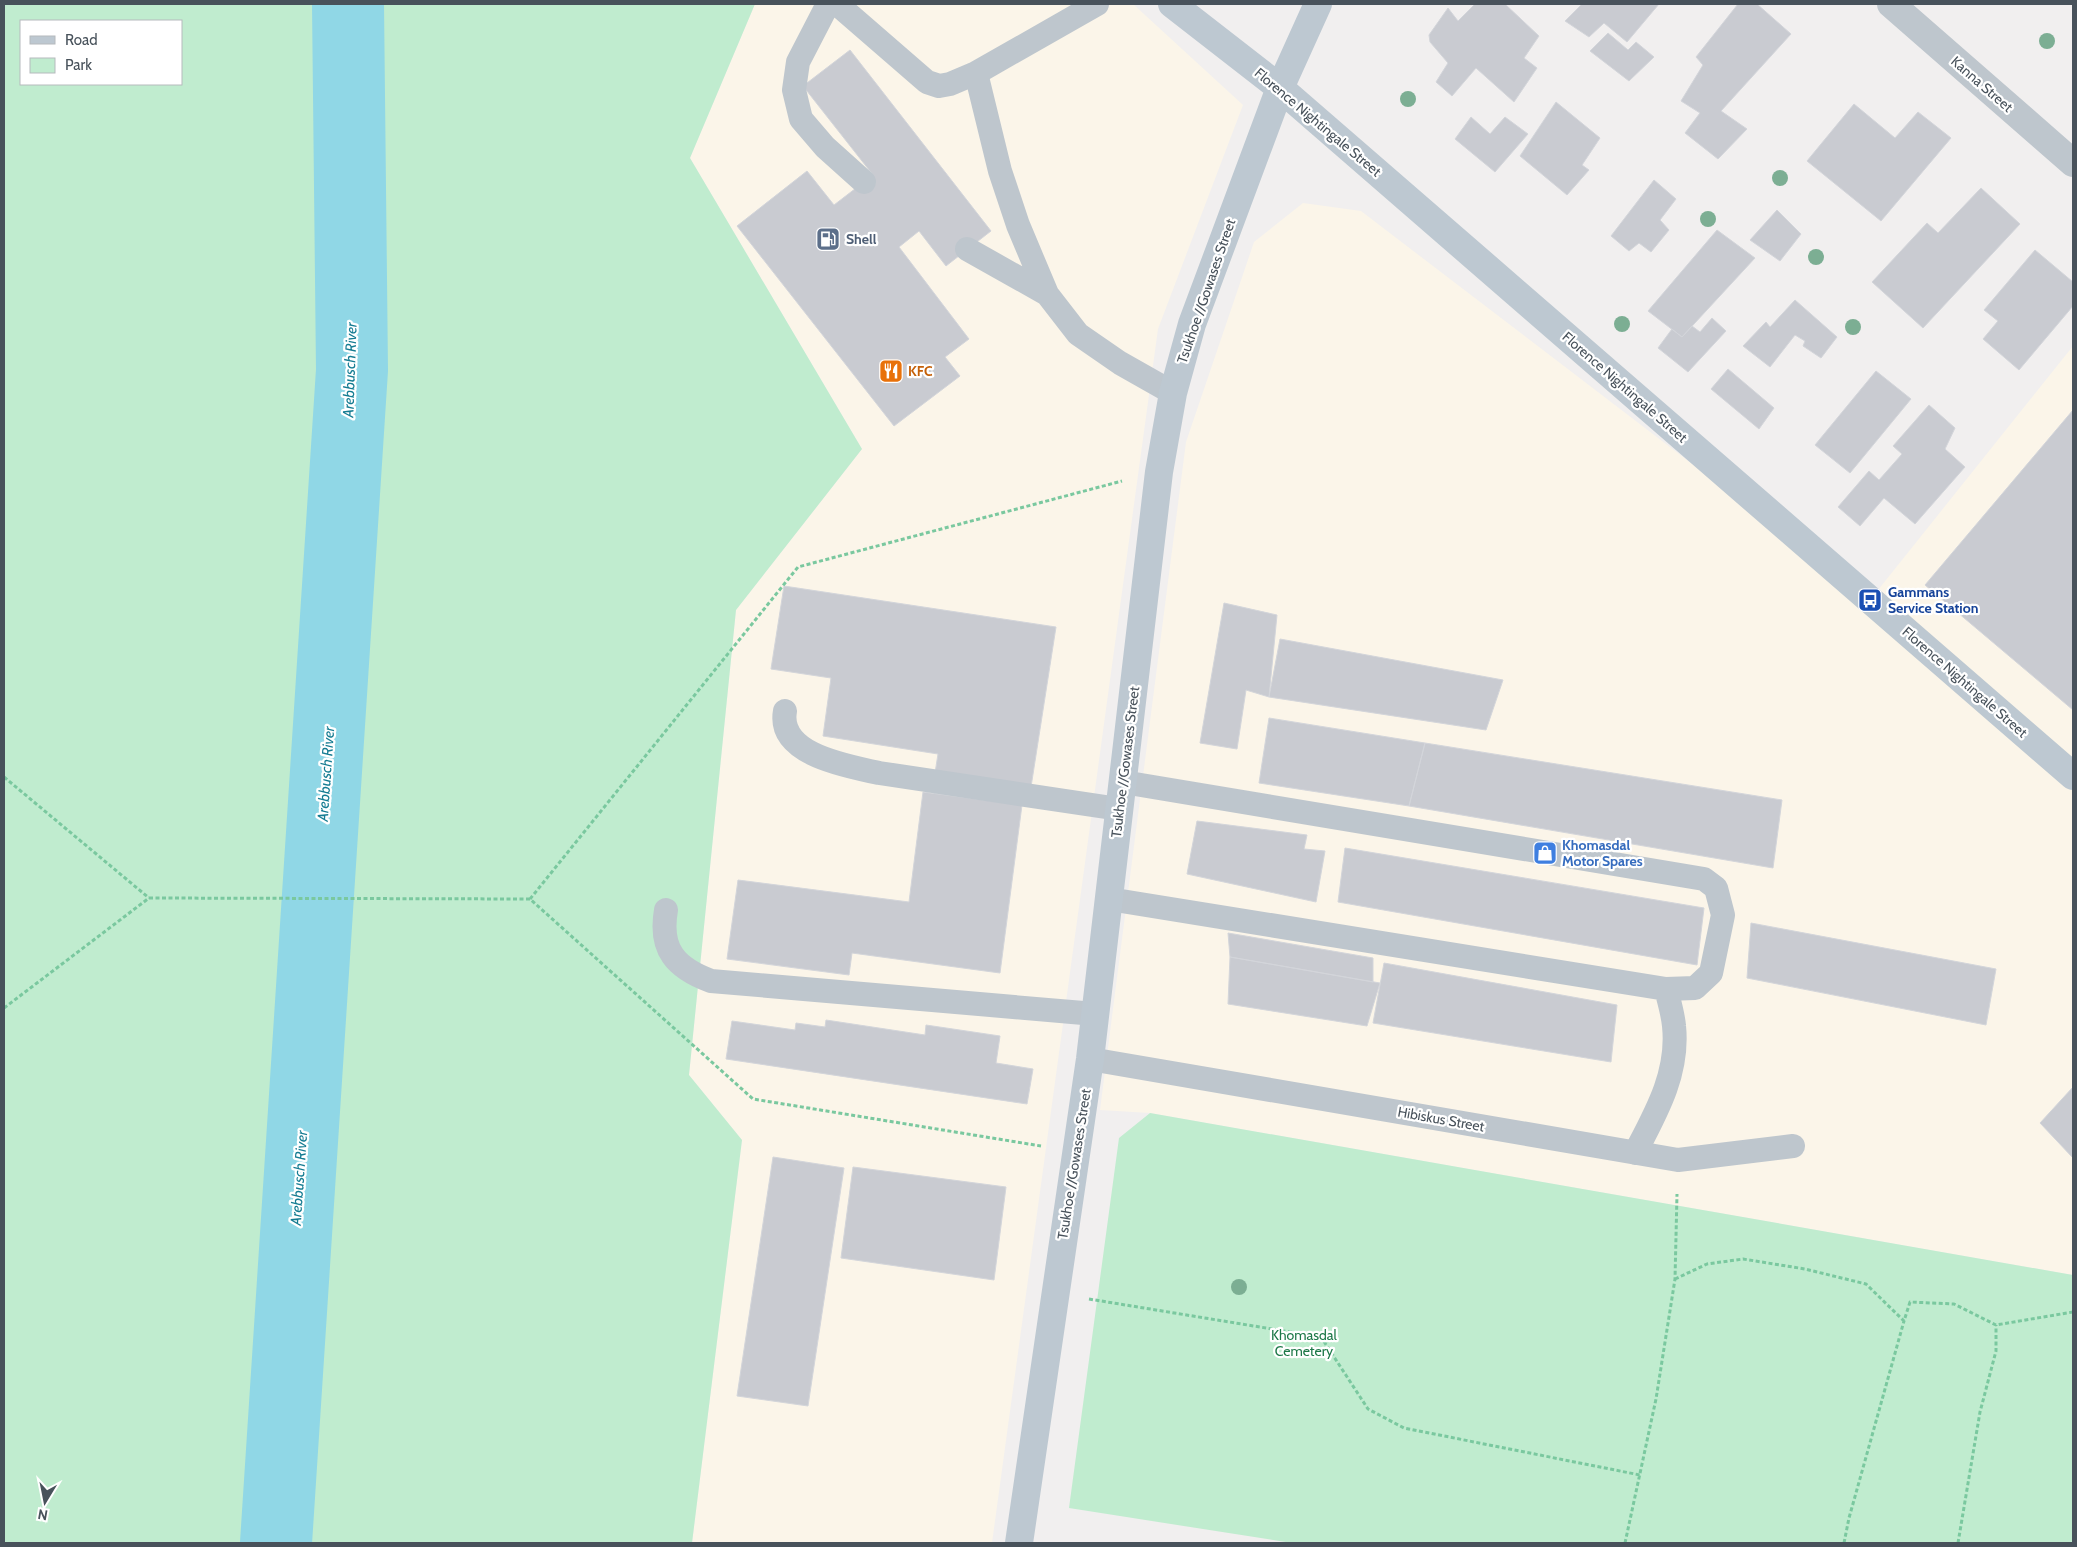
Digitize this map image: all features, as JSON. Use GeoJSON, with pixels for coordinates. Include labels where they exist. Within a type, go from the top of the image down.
{"type":"FeatureCollection","features":[{"type":"Feature","properties":{"kind":"street","name":"Florence Nightingale Street"},"geometry":{"type":"LineString","coordinates":[[1172,4],[1280,88],[2073,776]]}},
{"type":"Feature","properties":{"kind":"street","name":"Tsukhoe //Gowases Street"},"geometry":{"type":"LineString","coordinates":[[1018,1543],[1090,1059],[1159,472],[1173,393],[1192,324],[1280,88],[1318,4]]}},
{"type":"Feature","properties":{"kind":"street","name":"Kanna Street"},"geometry":{"type":"LineString","coordinates":[[1891,4],[2073,163]]}},
{"type":"Feature","properties":{"kind":"lane"},"geometry":{"type":"LineString","coordinates":[[828,4],[798,62],[794,90],[801,119],[825,147],[864,182]]}},
{"type":"Feature","properties":{"kind":"lane"},"geometry":{"type":"LineString","coordinates":[[837,4],[927,82],[938,86],[950,84],[976,73],[1097,4]]}},
{"type":"Feature","properties":{"kind":"lane"},"geometry":{"type":"LineString","coordinates":[[976,73],[1000,171],[1018,225],[1046,294],[1078,334],[1120,363],[1173,393]]}},
{"type":"Feature","properties":{"kind":"lane"},"geometry":{"type":"LineString","coordinates":[[968,249],[1046,294]]}},
{"type":"Feature","properties":{"kind":"lane"},"geometry":{"type":"LineString","coordinates":[[785,711],[784,720],[789,737],[807,752],[854,768],[879,774],[1120,809]]}},
{"type":"Feature","properties":{"kind":"lane"},"geometry":{"type":"LineString","coordinates":[[1109,899],[1666,989],[1694,988],[1711,973],[1723,915],[1716,888],[1704,879],[1123,782]]}},
{"type":"Feature","properties":{"kind":"lane"},"geometry":{"type":"LineString","coordinates":[[666,910],[663,925],[668,947],[678,964],[689,973],[711,981],[1095,1014]]}},
{"type":"Feature","properties":{"kind":"lane"},"geometry":{"type":"LineString","coordinates":[[1635,1153],[1658,1111],[1672,1074],[1674,1027],[1666,989]]}},
{"type":"Feature","properties":{"kind":"lane","name":"Hibiskus Street"},"geometry":{"type":"LineString","coordinates":[[1090,1059],[1678,1160],[1793,1146]]}},
{"type":"Feature","properties":{"kind":"path"},"geometry":{"type":"LineString","coordinates":[[530,899],[798,567],[1159,472]]}},
{"type":"Feature","properties":{"kind":"path"},"geometry":{"type":"LineString","coordinates":[[4,777],[149,898]]}},
{"type":"Feature","properties":{"kind":"path"},"geometry":{"type":"LineString","coordinates":[[4,1008],[149,898],[530,899],[753,1099],[1076,1151]]}},
{"type":"Feature","properties":{"kind":"path"},"geometry":{"type":"LineString","coordinates":[[1625,1543],[1656,1399],[1675,1279],[1678,1160]]}},
{"type":"Feature","properties":{"kind":"path"},"geometry":{"type":"LineString","coordinates":[[1675,1279],[1707,1264],[1743,1259],[1796,1268],[1866,1284],[1904,1321]]}},
{"type":"Feature","properties":{"kind":"path"},"geometry":{"type":"LineString","coordinates":[[1054,1294],[1321,1337],[1368,1409],[1404,1428],[1640,1475]]}},
{"type":"Feature","properties":{"kind":"path"},"geometry":{"type":"LineString","coordinates":[[1844,1543],[1849,1518],[1910,1302],[1954,1304],[1996,1325],[2073,1312]]}},
{"type":"Feature","properties":{"kind":"path"},"geometry":{"type":"LineString","coordinates":[[1958,1543],[1980,1412],[1996,1351],[1996,1325]]}},
{"type":"Feature","properties":{"kind":"shaded area"},"geometry":{"type":"Polygon","coordinates":[[[755,4],[1133,4],[1243,105],[1158,329],[992,1543],[692,1543],[742,1140],[689,1075],[736,610],[862,449],[690,158],[755,4]]]}},
{"type":"Feature","properties":{"kind":"shaded area"},"geometry":{"type":"Polygon","coordinates":[[[1303,203],[1361,211],[1870,600],[2073,346],[2073,1275],[1150,1113],[1100,1110],[1186,442],[1254,242],[1303,203]]]}},
{"type":"Feature","properties":{"kind":"green space"},"geometry":{"type":"Polygon","coordinates":[[[4,4],[755,4],[690,158],[862,449],[736,610],[689,1075],[742,1140],[692,1543],[4,1543],[4,4]]]}},
{"type":"Feature","properties":{"kind":"green space","name":"Khomasdal Cemetery"},"geometry":{"type":"Polygon","coordinates":[[[1150,1113],[2073,1275],[2073,1543],[1292,1543],[1069,1508],[1119,1138],[1150,1113]]]}},
{"type":"Feature","properties":{"kind":"building"},"geometry":{"type":"Polygon","coordinates":[[[1475,4],[1505,4],[1539,36],[1524,58],[1537,68],[1514,102],[1476,68],[1452,96],[1436,82],[1448,63],[1430,42],[1429,35],[1448,8],[1458,21],[1475,4]]]}},
{"type":"Feature","properties":{"kind":"building"},"geometry":{"type":"Polygon","coordinates":[[[1582,4],[1659,4],[1627,42],[1604,23],[1589,37],[1565,21],[1582,4]]]}},
{"type":"Feature","properties":{"kind":"building"},"geometry":{"type":"Polygon","coordinates":[[[1738,4],[1757,4],[1791,34],[1721,111],[1747,129],[1718,159],[1685,133],[1700,113],[1681,101],[1703,65],[1696,57],[1738,4]]]}},
{"type":"Feature","properties":{"kind":"building"},"geometry":{"type":"Polygon","coordinates":[[[1608,33],[1628,50],[1636,42],[1654,57],[1629,81],[1590,51],[1608,33]]]}},
{"type":"Feature","properties":{"kind":"building","name":"Shell"},"geometry":{"type":"Polygon","coordinates":[[[850,50],[991,231],[946,266],[919,231],[899,247],[969,339],[945,357],[960,376],[894,426],[737,226],[807,171],[834,205],[873,175],[803,86],[850,50]]]}},
{"type":"Feature","properties":{"kind":"building"},"geometry":{"type":"Polygon","coordinates":[[[1556,102],[1600,138],[1582,165],[1589,170],[1567,195],[1520,156],[1556,102]]]}},
{"type":"Feature","properties":{"kind":"building"},"geometry":{"type":"Polygon","coordinates":[[[1854,104],[1895,138],[1918,112],[1951,138],[1881,221],[1807,161],[1854,104]]]}},
{"type":"Feature","properties":{"kind":"building"},"geometry":{"type":"Polygon","coordinates":[[[1471,117],[1490,134],[1505,117],[1528,134],[1495,172],[1455,139],[1471,117]]]}},
{"type":"Feature","properties":{"kind":"building"},"geometry":{"type":"Polygon","coordinates":[[[1654,180],[1676,199],[1660,220],[1669,230],[1651,252],[1639,243],[1629,251],[1611,236],[1654,180]]]}},
{"type":"Feature","properties":{"kind":"building"},"geometry":{"type":"Polygon","coordinates":[[[1981,188],[2020,224],[1923,328],[1872,282],[1927,223],[1938,233],[1981,188]]]}},
{"type":"Feature","properties":{"kind":"building"},"geometry":{"type":"Polygon","coordinates":[[[1777,210],[1801,234],[1780,261],[1750,240],[1777,210]]]}},
{"type":"Feature","properties":{"kind":"building"},"geometry":{"type":"Polygon","coordinates":[[[1717,230],[1755,258],[1682,337],[1648,311],[1717,230]]]}},
{"type":"Feature","properties":{"kind":"building"},"geometry":{"type":"Polygon","coordinates":[[[2035,250],[2073,282],[2073,306],[2019,370],[1983,339],[1998,321],[1984,310],[2035,250]]]}},
{"type":"Feature","properties":{"kind":"building"},"geometry":{"type":"Polygon","coordinates":[[[1795,300],[1837,337],[1821,358],[1803,346],[1805,341],[1795,335],[1770,367],[1743,346],[1766,322],[1770,327],[1795,300]]]}},
{"type":"Feature","properties":{"kind":"building"},"geometry":{"type":"Polygon","coordinates":[[[1712,318],[1726,331],[1688,372],[1658,348],[1672,329],[1682,337],[1692,326],[1700,332],[1712,318]]]}},
{"type":"Feature","properties":{"kind":"building"},"geometry":{"type":"Polygon","coordinates":[[[1728,369],[1774,408],[1759,429],[1711,389],[1728,369]]]}},
{"type":"Feature","properties":{"kind":"building"},"geometry":{"type":"Polygon","coordinates":[[[1876,371],[1911,399],[1850,473],[1815,445],[1876,371]]]}},
{"type":"Feature","properties":{"kind":"building"},"geometry":{"type":"Polygon","coordinates":[[[1929,405],[1955,428],[1945,449],[1965,467],[1915,524],[1884,498],[1860,526],[1838,507],[1869,471],[1879,480],[1902,454],[1893,446],[1929,405]]]}},
{"type":"Feature","properties":{"kind":"building"},"geometry":{"type":"Polygon","coordinates":[[[2073,410],[2073,710],[1925,585],[2073,410]]]}},
{"type":"Feature","properties":{"kind":"building"},"geometry":{"type":"Polygon","coordinates":[[[784,586],[1056,627],[1031,787],[935,773],[938,754],[823,736],[831,678],[771,669],[784,586]]]}},
{"type":"Feature","properties":{"kind":"building"},"geometry":{"type":"Polygon","coordinates":[[[1224,603],[1277,615],[1269,697],[1246,690],[1237,749],[1200,743],[1224,603]]]}},
{"type":"Feature","properties":{"kind":"building"},"geometry":{"type":"Polygon","coordinates":[[[1280,639],[1503,680],[1486,730],[1269,697],[1280,639]]]}},
{"type":"Feature","properties":{"kind":"building"},"geometry":{"type":"Polygon","coordinates":[[[1269,718],[1425,743],[1409,806],[1259,783],[1269,718]]]}},
{"type":"Feature","properties":{"kind":"building"},"geometry":{"type":"Polygon","coordinates":[[[1425,743],[1782,800],[1773,868],[1409,806],[1425,743]]]}},
{"type":"Feature","properties":{"kind":"building"},"geometry":{"type":"Polygon","coordinates":[[[923,792],[1022,805],[1000,973],[852,953],[849,975],[727,959],[738,880],[909,902],[923,792]]]}},
{"type":"Feature","properties":{"kind":"building"},"geometry":{"type":"Polygon","coordinates":[[[1197,821],[1307,835],[1304,849],[1325,851],[1316,902],[1187,874],[1197,821]]]}},
{"type":"Feature","properties":{"kind":"building"},"geometry":{"type":"Polygon","coordinates":[[[1345,848],[1704,908],[1697,965],[1338,902],[1345,848]]]}},
{"type":"Feature","properties":{"kind":"building"},"geometry":{"type":"Polygon","coordinates":[[[1751,923],[1996,969],[1986,1025],[1747,978],[1751,923]]]}},
{"type":"Feature","properties":{"kind":"building"},"geometry":{"type":"Polygon","coordinates":[[[1228,933],[1373,958],[1373,982],[1230,957],[1228,933]]]}},
{"type":"Feature","properties":{"kind":"building"},"geometry":{"type":"Polygon","coordinates":[[[1230,957],[1380,983],[1367,1026],[1228,1004],[1230,957]]]}},
{"type":"Feature","properties":{"kind":"building"},"geometry":{"type":"Polygon","coordinates":[[[1384,963],[1617,1005],[1611,1062],[1373,1023],[1384,963]]]}},
{"type":"Feature","properties":{"kind":"building"},"geometry":{"type":"Polygon","coordinates":[[[826,1020],[925,1035],[926,1025],[1000,1036],[996,1063],[1033,1069],[1027,1104],[726,1059],[732,1021],[795,1030],[796,1023],[825,1027],[826,1020]]]}},
{"type":"Feature","properties":{"kind":"building"},"geometry":{"type":"Polygon","coordinates":[[[2073,1087],[2073,1158],[2040,1123],[2073,1087]]]}},
{"type":"Feature","properties":{"kind":"building"},"geometry":{"type":"Polygon","coordinates":[[[773,1157],[844,1168],[808,1406],[737,1396],[773,1157]]]}},
{"type":"Feature","properties":{"kind":"building"},"geometry":{"type":"Polygon","coordinates":[[[853,1167],[1006,1187],[994,1280],[841,1258],[853,1167]]]}},
{"type":"Feature","properties":{"kind":"waterway","name":"Arebbusch River"},"geometry":{"type":"LineString","coordinates":[[276,1543],[352,370],[348,4]]}},
{"type":"Feature","properties":{"kind":"place","name":"Shell"},"geometry":{"type":"Point","coordinates":[828,239]}},
{"type":"Feature","properties":{"kind":"place","name":"KFC"},"geometry":{"type":"Point","coordinates":[891,371]}},
{"type":"Feature","properties":{"kind":"place","name":"Gammans Service Station"},"geometry":{"type":"Point","coordinates":[1870,600]}},
{"type":"Feature","properties":{"kind":"place","name":"Khomasdal Motor Spares"},"geometry":{"type":"Point","coordinates":[1545,853]}}]}
